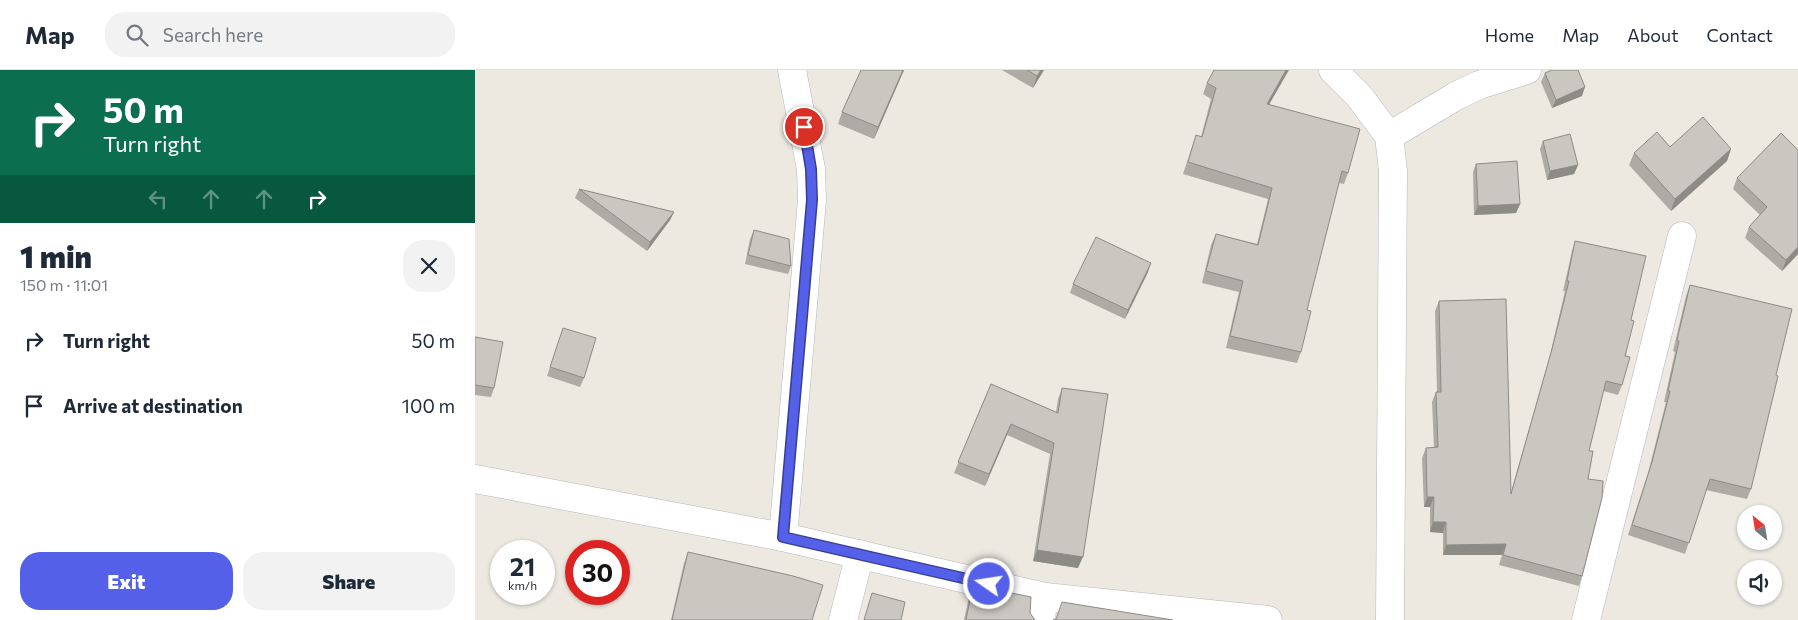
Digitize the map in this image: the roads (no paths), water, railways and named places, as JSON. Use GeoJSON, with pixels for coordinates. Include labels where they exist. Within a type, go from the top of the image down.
{"type":"FeatureCollection","features":[{"type":"Feature","properties":{"kind":"street"},"geometry":{"type":"LineString","coordinates":[[783,537],[812,200],[811,169],[792,70]]}},
{"type":"Feature","properties":{"kind":"street"},"geometry":{"type":"LineString","coordinates":[[1333,70],[1359,96],[1389,136],[1393,170],[1390,620]]}},
{"type":"Feature","properties":{"kind":"street"},"geometry":{"type":"LineString","coordinates":[[1389,136],[1456,96],[1479,85],[1527,70]]}},
{"type":"Feature","properties":{"kind":"street"},"geometry":{"type":"LineString","coordinates":[[1586,620],[1682,236]]}},
{"type":"Feature","properties":{"kind":"street"},"geometry":{"type":"LineString","coordinates":[[475,480],[783,537],[861,554],[1042,609],[1268,620]]}},
{"type":"Feature","properties":{"kind":"street"},"geometry":{"type":"LineString","coordinates":[[843,620],[861,554]]}}]}
